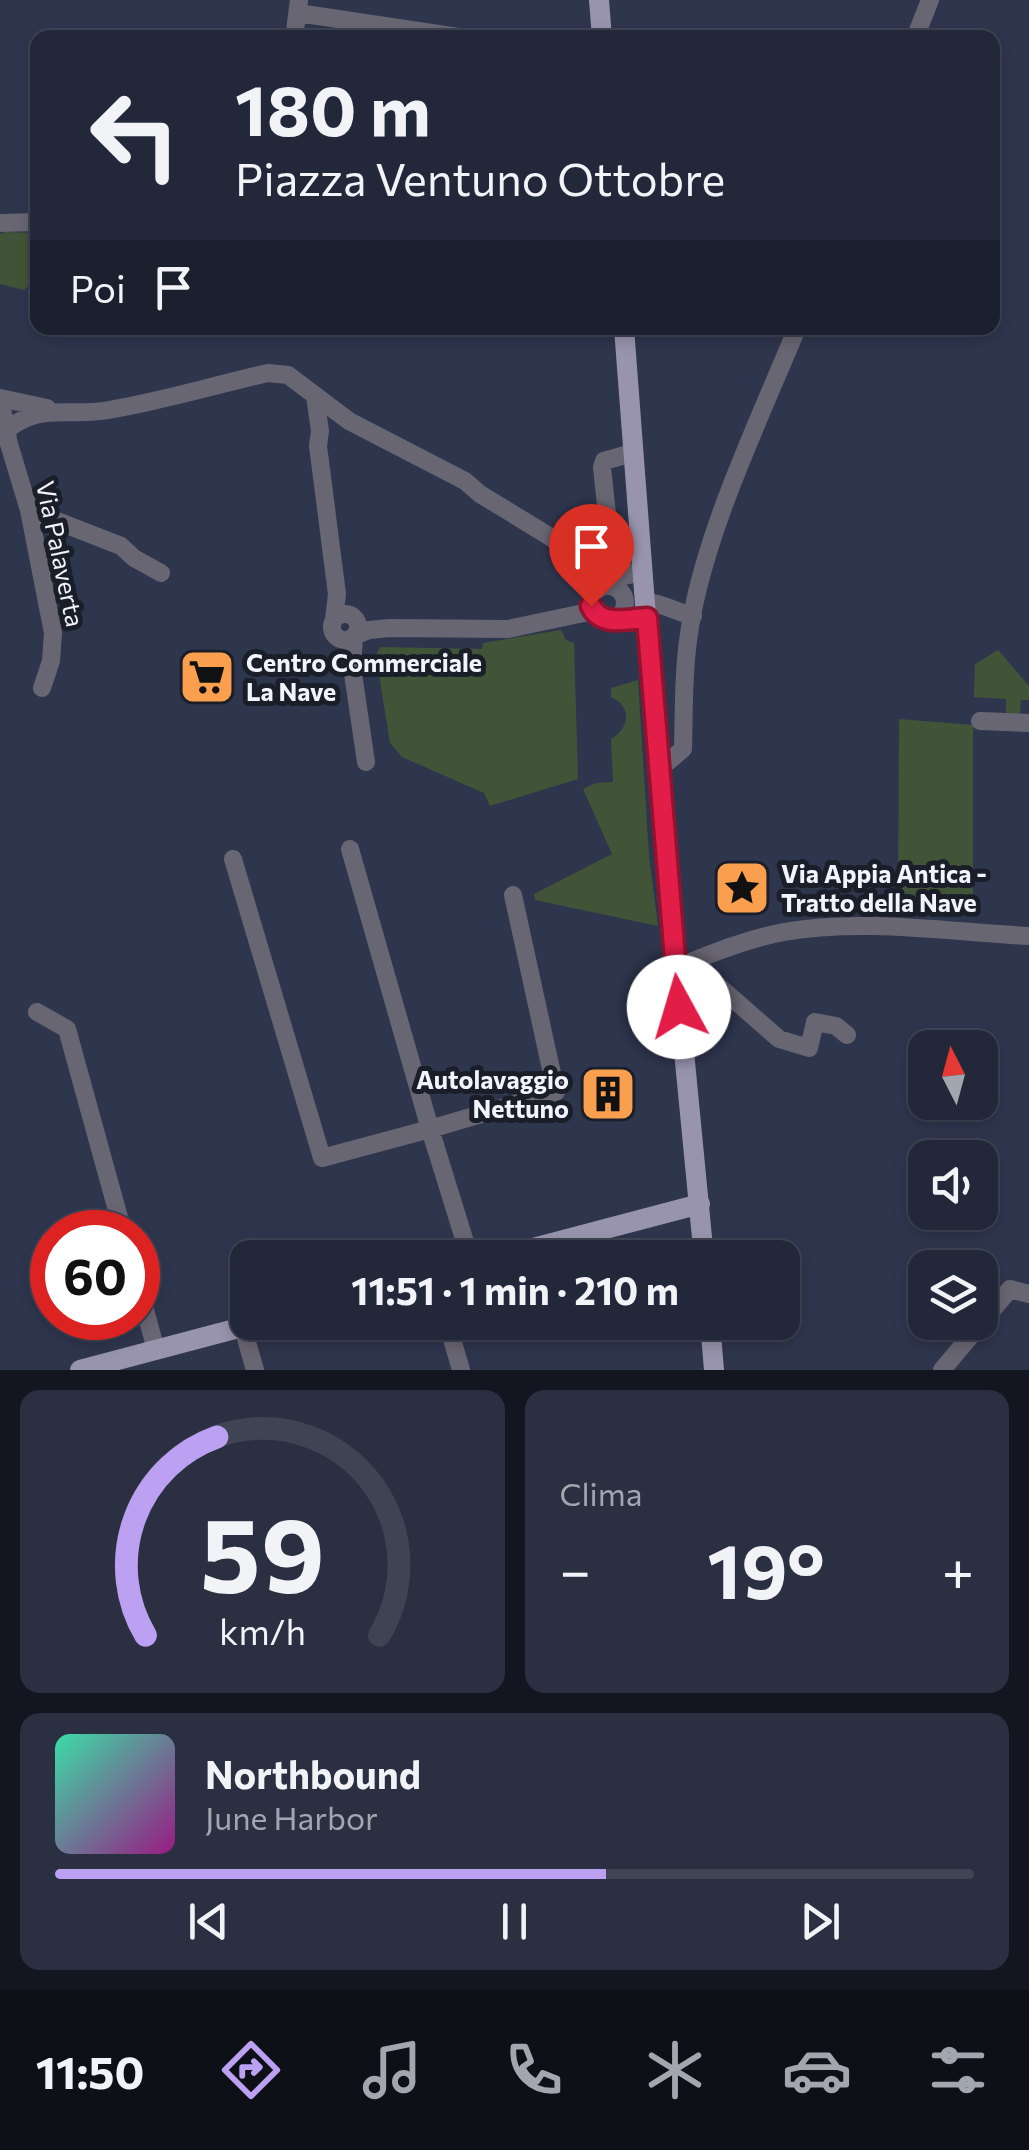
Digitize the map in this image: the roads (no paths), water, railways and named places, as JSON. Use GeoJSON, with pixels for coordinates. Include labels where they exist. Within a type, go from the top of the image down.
{"type":"FeatureCollection","features":[{"type":"Feature","properties":{"kind":"main road"},"geometry":{"type":"LineString","coordinates":[[599,0],[601,30]]}},
{"type":"Feature","properties":{"kind":"main road"},"geometry":{"type":"LineString","coordinates":[[624,335],[657,771],[683,965],[703,1240]]}},
{"type":"Feature","properties":{"kind":"main road"},"geometry":{"type":"LineString","coordinates":[[564,1240],[700,1204]]}},
{"type":"Feature","properties":{"kind":"main road"},"geometry":{"type":"LineString","coordinates":[[80,1370],[230,1331]]}},
{"type":"Feature","properties":{"kind":"main road"},"geometry":{"type":"LineString","coordinates":[[712,1340],[714,1370]]}},
{"type":"Feature","properties":{"kind":"street"},"geometry":{"type":"LineString","coordinates":[[918,30],[930,0]]}},
{"type":"Feature","properties":{"kind":"street"},"geometry":{"type":"LineString","coordinates":[[298,6],[422,30]]}},
{"type":"Feature","properties":{"kind":"street"},"geometry":{"type":"LineString","coordinates":[[0,222],[30,222]]}},
{"type":"Feature","properties":{"kind":"street"},"geometry":{"type":"LineString","coordinates":[[657,771],[683,749],[688,637],[706,564],[735,479],[794,335]]}},
{"type":"Feature","properties":{"kind":"street"},"geometry":{"type":"LineString","coordinates":[[0,399],[53,410],[105,411],[276,372],[288,375],[361,428],[465,481],[616,577],[638,572],[643,563]]}},
{"type":"Feature","properties":{"kind":"street"},"geometry":{"type":"LineString","coordinates":[[316,396],[318,446],[337,594],[347,626],[366,762]]}},
{"type":"Feature","properties":{"kind":"street","name":"Via Palaverta"},"geometry":{"type":"LineString","coordinates":[[0,399],[3,432],[29,510],[54,642],[42,688]]}},
{"type":"Feature","properties":{"kind":"street"},"geometry":{"type":"LineString","coordinates":[[3,432],[19,419],[53,410]]}},
{"type":"Feature","properties":{"kind":"street"},"geometry":{"type":"LineString","coordinates":[[612,554],[602,467],[604,461],[632,452]]}},
{"type":"Feature","properties":{"kind":"street"},"geometry":{"type":"LineString","coordinates":[[29,510],[121,546],[161,573]]}},
{"type":"Feature","properties":{"kind":"street"},"geometry":{"type":"LineString","coordinates":[[347,626],[370,630],[508,628],[646,610],[660,603],[693,616]]}},
{"type":"Feature","properties":{"kind":"street"},"geometry":{"type":"LineString","coordinates":[[980,721],[1029,723]]}},
{"type":"Feature","properties":{"kind":"street"},"geometry":{"type":"LineString","coordinates":[[350,850],[464,1240]]}},
{"type":"Feature","properties":{"kind":"street"},"geometry":{"type":"LineString","coordinates":[[233,859],[322,1158],[556,1092],[514,895]]}},
{"type":"Feature","properties":{"kind":"street"},"geometry":{"type":"LineString","coordinates":[[683,965],[766,936],[816,928],[1029,936]]}},
{"type":"Feature","properties":{"kind":"street"},"geometry":{"type":"LineString","coordinates":[[683,965],[779,1039],[809,1048],[814,1022],[836,1026],[847,1036]]}},
{"type":"Feature","properties":{"kind":"street"},"geometry":{"type":"LineString","coordinates":[[37,1012],[68,1030],[117,1210]]}},
{"type":"Feature","properties":{"kind":"street"},"geometry":{"type":"LineString","coordinates":[[942,1370],[1010,1289],[1029,1294]]}},
{"type":"Feature","properties":{"kind":"street"},"geometry":{"type":"LineString","coordinates":[[153,1340],[156,1350]]}},
{"type":"Feature","properties":{"kind":"street"},"geometry":{"type":"LineString","coordinates":[[253,1340],[255,1370]]}},
{"type":"Feature","properties":{"kind":"street"},"geometry":{"type":"LineString","coordinates":[[452,1340],[460,1370]]}},
{"type":"Feature","properties":{"kind":"place","name":"Centro Commerciale La Nave"},"geometry":{"type":"Point","coordinates":[207,677]}},
{"type":"Feature","properties":{"kind":"place","name":"Via Appia Antica - Tratto della Nave"},"geometry":{"type":"Point","coordinates":[742,888]}},
{"type":"Feature","properties":{"kind":"place","name":"Autolavaggio Nettuno"},"geometry":{"type":"Point","coordinates":[608,1094]}}]}
